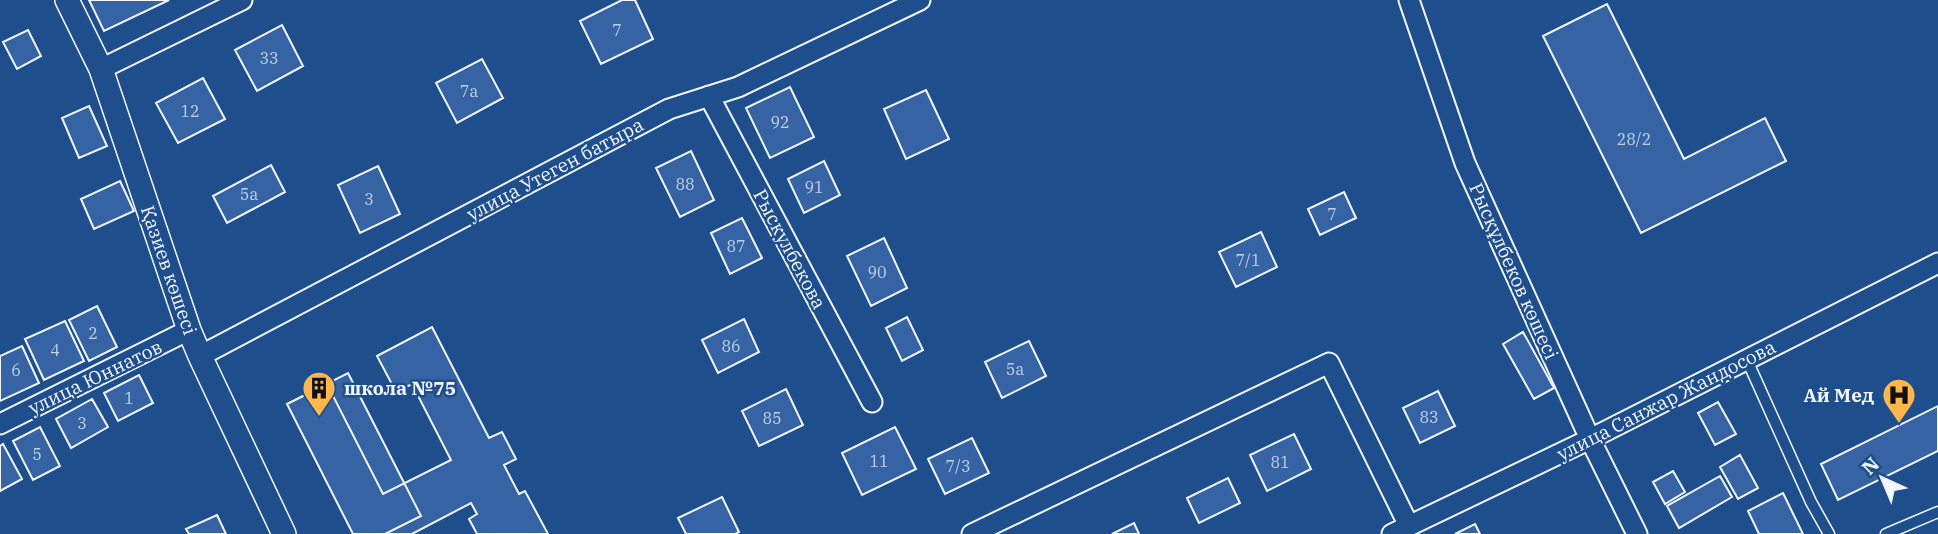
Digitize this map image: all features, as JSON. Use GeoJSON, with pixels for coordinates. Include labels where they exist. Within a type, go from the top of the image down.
{"type":"FeatureCollection","features":[{"type":"Feature","properties":{"kind":"street","name":"Қазиев көшесі"},"geometry":{"type":"LineString","coordinates":[[67,0],[101,69],[189,330],[284,534]]}},
{"type":"Feature","properties":{"kind":"street"},"geometry":{"type":"LineString","coordinates":[[101,69],[242,0]]}},
{"type":"Feature","properties":{"kind":"street","name":"улица Утеген батыра"},"geometry":{"type":"LineString","coordinates":[[200,356],[669,109],[738,87],[920,0]]}},
{"type":"Feature","properties":{"kind":"street","name":"Рысқұлбеков көшесі"},"geometry":{"type":"LineString","coordinates":[[1409,0],[1465,163],[1590,439],[1637,534]]}},
{"type":"Feature","properties":{"kind":"street","name":"Рыскулбекова"},"geometry":{"type":"LineString","coordinates":[[709,96],[872,402]]}},
{"type":"Feature","properties":{"kind":"street","name":"улица Санжар Жандосова"},"geometry":{"type":"LineString","coordinates":[[1401,530],[1590,439],[1938,263]]}},
{"type":"Feature","properties":{"kind":"street","name":"улица Юннатов"},"geometry":{"type":"LineString","coordinates":[[0,424],[189,330]]}},
{"type":"Feature","properties":{"kind":"street"},"geometry":{"type":"LineString","coordinates":[[972,534],[1329,363],[1401,530]]}},
{"type":"Feature","properties":{"kind":"lane"},"geometry":{"type":"LineString","coordinates":[[1747,360],[1811,502],[1829,534]]}},
{"type":"Feature","properties":{"kind":"lane"},"geometry":{"type":"LineString","coordinates":[[1886,534],[1938,512]]}},
{"type":"Feature","properties":{"kind":"building"},"geometry":{"type":"Polygon","coordinates":[[[89,0],[169,0],[104,31],[89,0]]]}},
{"type":"Feature","properties":{"kind":"building"},"geometry":{"type":"Polygon","coordinates":[[[622,0],[635,0],[653,39],[601,64],[580,21],[622,0]]]}},
{"type":"Feature","properties":{"kind":"building"},"geometry":{"type":"Polygon","coordinates":[[[1607,4],[1684,159],[1765,118],[1786,161],[1641,233],[1543,36],[1607,4]]]}},
{"type":"Feature","properties":{"kind":"building"},"geometry":{"type":"Polygon","coordinates":[[[282,25],[303,66],[257,91],[235,50],[282,25]]]}},
{"type":"Feature","properties":{"kind":"building"},"geometry":{"type":"Polygon","coordinates":[[[28,30],[41,56],[17,69],[3,42],[28,30]]]}},
{"type":"Feature","properties":{"kind":"building"},"geometry":{"type":"Polygon","coordinates":[[[482,59],[503,98],[457,123],[436,83],[482,59]]]}},
{"type":"Feature","properties":{"kind":"building"},"geometry":{"type":"Polygon","coordinates":[[[203,78],[225,119],[178,143],[156,103],[203,78]]]}},
{"type":"Feature","properties":{"kind":"building"},"geometry":{"type":"Polygon","coordinates":[[[790,87],[814,137],[770,158],[746,108],[790,87]]]}},
{"type":"Feature","properties":{"kind":"building"},"geometry":{"type":"Polygon","coordinates":[[[926,90],[949,139],[906,159],[884,109],[926,90]]]}},
{"type":"Feature","properties":{"kind":"building"},"geometry":{"type":"Polygon","coordinates":[[[89,106],[107,146],[79,158],[62,118],[89,106]]]}},
{"type":"Feature","properties":{"kind":"building"},"geometry":{"type":"Polygon","coordinates":[[[691,151],[714,200],[680,217],[656,168],[691,151]]]}},
{"type":"Feature","properties":{"kind":"building"},"geometry":{"type":"Polygon","coordinates":[[[824,161],[840,195],[804,213],[788,179],[824,161]]]}},
{"type":"Feature","properties":{"kind":"building"},"geometry":{"type":"Polygon","coordinates":[[[271,165],[285,192],[227,223],[213,196],[271,165]]]}},
{"type":"Feature","properties":{"kind":"building"},"geometry":{"type":"Polygon","coordinates":[[[378,166],[400,214],[360,233],[338,185],[378,166]]]}},
{"type":"Feature","properties":{"kind":"building"},"geometry":{"type":"Polygon","coordinates":[[[120,181],[134,211],[94,229],[81,199],[120,181]]]}},
{"type":"Feature","properties":{"kind":"building"},"geometry":{"type":"Polygon","coordinates":[[[1344,192],[1356,218],[1320,235],[1308,209],[1344,192]]]}},
{"type":"Feature","properties":{"kind":"building"},"geometry":{"type":"Polygon","coordinates":[[[742,218],[762,258],[730,274],[711,233],[742,218]]]}},
{"type":"Feature","properties":{"kind":"building"},"geometry":{"type":"Polygon","coordinates":[[[1261,232],[1277,267],[1236,287],[1219,252],[1261,232]]]}},
{"type":"Feature","properties":{"kind":"building"},"geometry":{"type":"Polygon","coordinates":[[[884,238],[907,288],[871,306],[847,256],[884,238]]]}},
{"type":"Feature","properties":{"kind":"building"},"geometry":{"type":"Polygon","coordinates":[[[97,306],[117,347],[89,361],[69,320],[97,306]]]}},
{"type":"Feature","properties":{"kind":"building"},"geometry":{"type":"Polygon","coordinates":[[[907,317],[923,350],[902,361],[886,328],[907,317]]]}},
{"type":"Feature","properties":{"kind":"building"},"geometry":{"type":"Polygon","coordinates":[[[744,319],[759,352],[718,373],[702,340],[744,319]]]}},
{"type":"Feature","properties":{"kind":"building"},"geometry":{"type":"Polygon","coordinates":[[[65,321],[84,361],[44,380],[25,339],[65,321]]]}},
{"type":"Feature","properties":{"kind":"building","name":"школа №75"},"geometry":{"type":"Polygon","coordinates":[[[432,327],[489,438],[502,432],[516,459],[504,465],[519,494],[525,491],[548,534],[477,534],[469,519],[477,514],[471,503],[412,534],[353,534],[287,404],[327,384],[383,494],[451,460],[412,384],[396,392],[377,356],[432,327]]]}},
{"type":"Feature","properties":{"kind":"building"},"geometry":{"type":"Polygon","coordinates":[[[1523,332],[1554,388],[1534,399],[1503,344],[1523,332]]]}},
{"type":"Feature","properties":{"kind":"building"},"geometry":{"type":"Polygon","coordinates":[[[1029,341],[1046,376],[1002,398],[985,362],[1029,341]]]}},
{"type":"Feature","properties":{"kind":"building"},"geometry":{"type":"Polygon","coordinates":[[[22,346],[39,383],[0,401],[0,356],[22,346]]]}},
{"type":"Feature","properties":{"kind":"building"},"geometry":{"type":"Polygon","coordinates":[[[348,373],[421,516],[385,534],[353,534],[287,404],[348,373]]]}},
{"type":"Feature","properties":{"kind":"building"},"geometry":{"type":"Polygon","coordinates":[[[139,375],[153,403],[118,421],[104,393],[139,375]]]}},
{"type":"Feature","properties":{"kind":"building"},"geometry":{"type":"Polygon","coordinates":[[[786,389],[803,425],[759,446],[742,411],[786,389]]]}},
{"type":"Feature","properties":{"kind":"building"},"geometry":{"type":"Polygon","coordinates":[[[1438,391],[1455,426],[1420,443],[1403,408],[1438,391]]]}},
{"type":"Feature","properties":{"kind":"building"},"geometry":{"type":"Polygon","coordinates":[[[92,399],[108,427],[71,448],[56,419],[92,399]]]}},
{"type":"Feature","properties":{"kind":"building"},"geometry":{"type":"Polygon","coordinates":[[[1718,402],[1736,434],[1715,445],[1698,413],[1718,402]]]}},
{"type":"Feature","properties":{"kind":"building"},"geometry":{"type":"Polygon","coordinates":[[[1938,406],[1938,451],[1838,500],[1821,464],[1938,406]]]}},
{"type":"Feature","properties":{"kind":"building"},"geometry":{"type":"Polygon","coordinates":[[[40,427],[60,466],[33,480],[13,441],[40,427]]]}},
{"type":"Feature","properties":{"kind":"building"},"geometry":{"type":"Polygon","coordinates":[[[895,427],[916,469],[862,495],[842,453],[895,427]]]}},
{"type":"Feature","properties":{"kind":"building"},"geometry":{"type":"Polygon","coordinates":[[[1294,434],[1311,469],[1267,491],[1250,455],[1294,434]]]}},
{"type":"Feature","properties":{"kind":"building"},"geometry":{"type":"Polygon","coordinates":[[[972,438],[989,473],[945,494],[928,459],[972,438]]]}},
{"type":"Feature","properties":{"kind":"building"},"geometry":{"type":"Polygon","coordinates":[[[3,444],[22,479],[0,491],[0,446],[3,444]]]}},
{"type":"Feature","properties":{"kind":"building"},"geometry":{"type":"Polygon","coordinates":[[[1740,455],[1758,488],[1738,499],[1720,467],[1740,455]]]}},
{"type":"Feature","properties":{"kind":"building"},"geometry":{"type":"Polygon","coordinates":[[[1673,471],[1685,492],[1665,504],[1653,482],[1673,471]]]}},
{"type":"Feature","properties":{"kind":"building"},"geometry":{"type":"Polygon","coordinates":[[[1720,476],[1732,497],[1679,528],[1667,506],[1720,476]]]}},
{"type":"Feature","properties":{"kind":"building"},"geometry":{"type":"Polygon","coordinates":[[[1228,478],[1240,503],[1199,523],[1187,498],[1228,478]]]}},
{"type":"Feature","properties":{"kind":"building"},"geometry":{"type":"Polygon","coordinates":[[[1783,493],[1803,534],[1759,534],[1748,511],[1783,493]]]}},
{"type":"Feature","properties":{"kind":"building"},"geometry":{"type":"Polygon","coordinates":[[[722,497],[739,532],[686,534],[678,518],[722,497]]]}},
{"type":"Feature","properties":{"kind":"building"},"geometry":{"type":"Polygon","coordinates":[[[217,515],[226,534],[189,534],[186,529],[217,515]]]}},
{"type":"Feature","properties":{"kind":"building"},"geometry":{"type":"Polygon","coordinates":[[[1134,523],[1139,534],[1112,534],[1134,523]]]}},
{"type":"Feature","properties":{"kind":"building"},"geometry":{"type":"Polygon","coordinates":[[[1475,524],[1480,534],[1455,534],[1475,524]]]}},
{"type":"Feature","properties":{"kind":"place","name":"школа №75"},"geometry":{"type":"Point","coordinates":[319,418]}},
{"type":"Feature","properties":{"kind":"place","name":"Ай Мед"},"geometry":{"type":"Point","coordinates":[1899,425]}}]}
